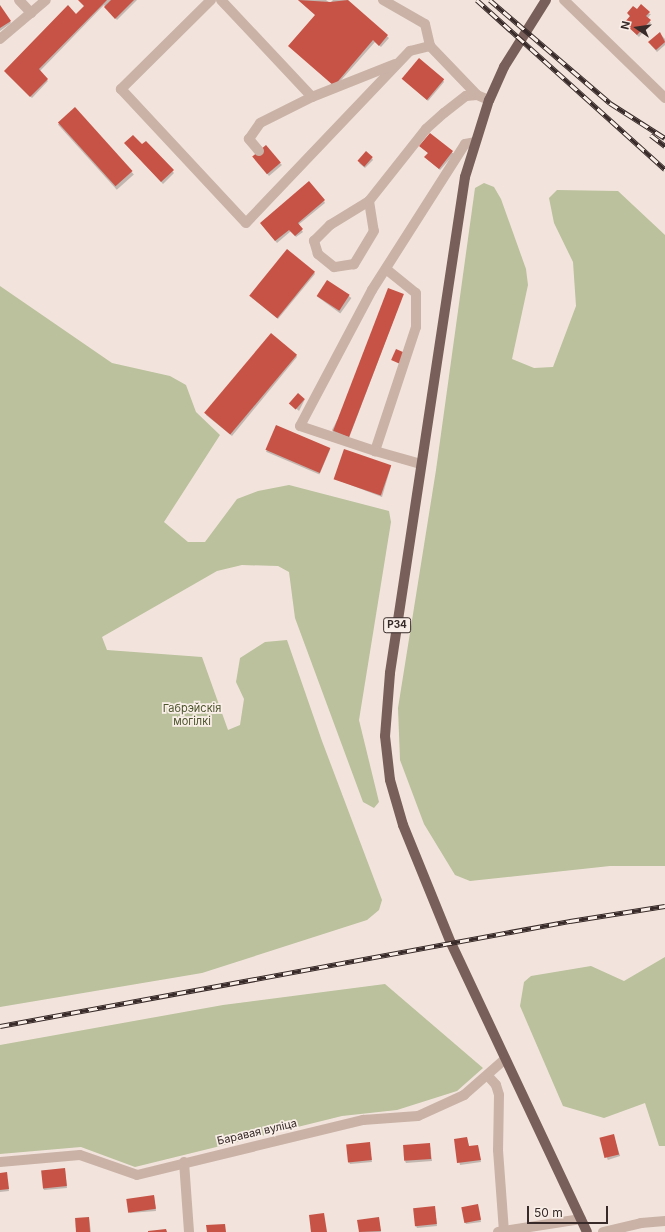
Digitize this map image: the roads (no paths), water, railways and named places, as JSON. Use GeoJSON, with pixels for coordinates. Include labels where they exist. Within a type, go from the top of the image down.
{"type":"FeatureCollection","features":[{"type":"Feature","properties":{"kind":"main road","name":"Р34"},"geometry":{"type":"LineString","coordinates":[[546,0],[504,67],[489,100],[465,177],[421,464],[386,712],[390,780],[403,826],[451,943],[587,1232]]}},
{"type":"Feature","properties":{"kind":"street"},"geometry":{"type":"LineString","coordinates":[[19,0],[31,13]]}},
{"type":"Feature","properties":{"kind":"street"},"geometry":{"type":"LineString","coordinates":[[0,39],[46,0]]}},
{"type":"Feature","properties":{"kind":"street"},"geometry":{"type":"LineString","coordinates":[[211,0],[121,89],[246,223],[410,51],[430,46]]}},
{"type":"Feature","properties":{"kind":"street"},"geometry":{"type":"LineString","coordinates":[[221,0],[312,97]]}},
{"type":"Feature","properties":{"kind":"street"},"geometry":{"type":"LineString","coordinates":[[383,0],[425,24],[430,46],[476,95],[489,100]]}},
{"type":"Feature","properties":{"kind":"street"},"geometry":{"type":"LineString","coordinates":[[564,0],[665,98]]}},
{"type":"Feature","properties":{"kind":"street"},"geometry":{"type":"LineString","coordinates":[[259,151],[249,139],[260,123],[312,97],[399,63]]}},
{"type":"Feature","properties":{"kind":"street"},"geometry":{"type":"LineString","coordinates":[[369,201],[374,231],[354,264],[334,267],[318,254],[314,241],[330,225],[369,201],[426,129],[466,96],[476,95]]}},
{"type":"Feature","properties":{"kind":"street"},"geometry":{"type":"LineString","coordinates":[[421,464],[375,451],[300,426],[386,269],[465,144],[475,142]]}},
{"type":"Feature","properties":{"kind":"street"},"geometry":{"type":"LineString","coordinates":[[375,451],[416,327],[416,293],[386,269]]}},
{"type":"Feature","properties":{"kind":"street","name":"Баравая вуліца"},"geometry":{"type":"LineString","coordinates":[[0,1162],[80,1155],[137,1175],[184,1162],[363,1120],[418,1116],[464,1095],[488,1076],[505,1059]]}},
{"type":"Feature","properties":{"kind":"street"},"geometry":{"type":"LineString","coordinates":[[488,1076],[496,1085],[499,1095],[498,1150],[501,1232],[581,1219]]}},
{"type":"Feature","properties":{"kind":"street"},"geometry":{"type":"LineString","coordinates":[[184,1162],[189,1232]]}},
{"type":"Feature","properties":{"kind":"street"},"geometry":{"type":"LineString","coordinates":[[603,1232],[641,1223],[665,1221]]}},
{"type":"Feature","properties":{"kind":"railway"},"geometry":{"type":"LineString","coordinates":[[477,0],[665,169]]}},
{"type":"Feature","properties":{"kind":"railway"},"geometry":{"type":"LineString","coordinates":[[490,0],[610,103],[665,138]]}},
{"type":"Feature","properties":{"kind":"railway"},"geometry":{"type":"LineString","coordinates":[[651,135],[665,146]]}},
{"type":"Feature","properties":{"kind":"railway"},"geometry":{"type":"LineString","coordinates":[[0,1026],[570,921],[665,906]]}},
{"type":"Feature","properties":{"kind":"park label","name":"Габрэйскія могілкі"},"geometry":{"type":"Point","coordinates":[192,715]}}]}
